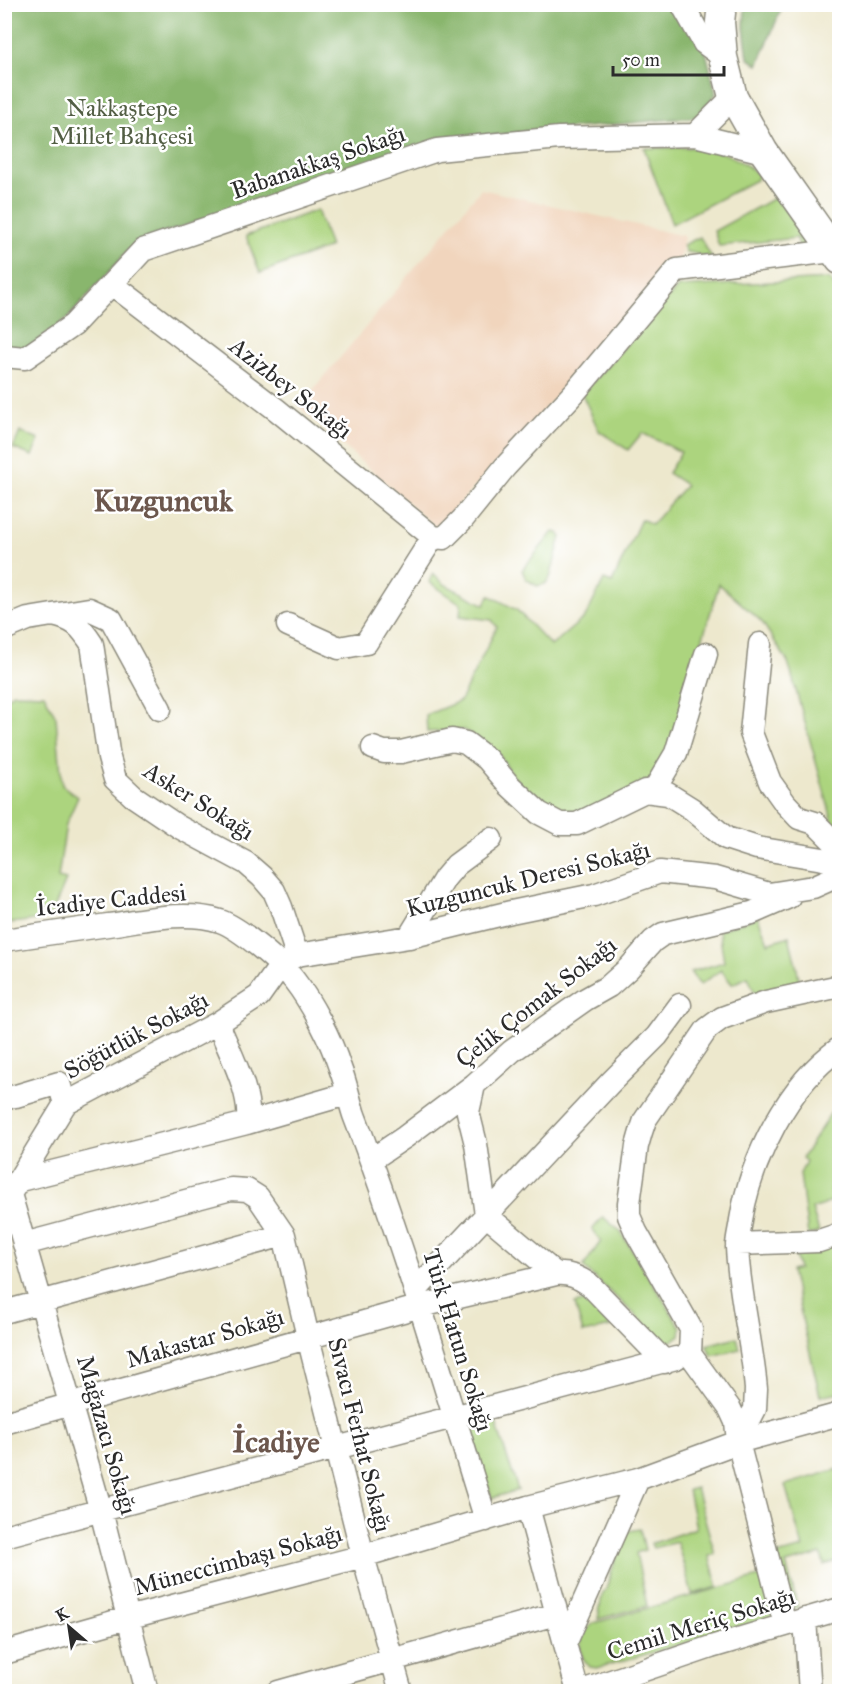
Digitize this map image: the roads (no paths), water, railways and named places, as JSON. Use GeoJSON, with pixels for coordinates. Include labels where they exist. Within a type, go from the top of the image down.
{"type":"FeatureCollection","features":[{"type":"Feature","properties":{"kind":"main road"},"geometry":{"type":"LineString","coordinates":[[722,4],[720,22],[723,57],[733,97],[764,152],[836,255]]}},
{"type":"Feature","properties":{"kind":"street"},"geometry":{"type":"LineString","coordinates":[[682,4],[704,43],[723,57]]}},
{"type":"Feature","properties":{"kind":"street"},"geometry":{"type":"LineString","coordinates":[[695,135],[733,97]]}},
{"type":"Feature","properties":{"kind":"street","name":"Babanakkaş Sokağı"},"geometry":{"type":"LineString","coordinates":[[4,356],[25,357],[73,325],[143,250],[436,150],[559,138],[695,135],[764,152]]}},
{"type":"Feature","properties":{"kind":"street"},"geometry":{"type":"LineString","coordinates":[[288,625],[339,648],[366,643],[433,537],[444,538],[463,519],[505,467],[575,392],[677,270],[836,255]]}},
{"type":"Feature","properties":{"kind":"street","name":"Azizbey Sokağı"},"geometry":{"type":"LineString","coordinates":[[112,284],[277,410],[433,537]]}},
{"type":"Feature","properties":{"kind":"street"},"geometry":{"type":"LineString","coordinates":[[4,629],[28,619],[89,609],[111,619],[160,709]]}},
{"type":"Feature","properties":{"kind":"street"},"geometry":{"type":"LineString","coordinates":[[4,644],[54,615]]}},
{"type":"Feature","properties":{"kind":"street","name":"Asker Sokağı"},"geometry":{"type":"LineString","coordinates":[[54,615],[71,619],[93,644],[109,758],[115,779],[133,796],[179,827],[246,863],[262,878],[274,891],[281,907],[289,960]]}},
{"type":"Feature","properties":{"kind":"street"},"geometry":{"type":"LineString","coordinates":[[760,644],[751,733],[770,782],[799,818],[815,824],[840,848]]}},
{"type":"Feature","properties":{"kind":"street"},"geometry":{"type":"LineString","coordinates":[[653,792],[676,753],[706,654]]}},
{"type":"Feature","properties":{"kind":"street"},"geometry":{"type":"LineString","coordinates":[[373,748],[384,752],[401,752],[452,740],[466,743],[487,759],[509,785],[538,813],[560,824],[577,824],[645,792],[668,794],[692,809],[726,838],[757,848],[823,859],[840,865]]}},
{"type":"Feature","properties":{"kind":"street"},"geometry":{"type":"LineString","coordinates":[[409,937],[445,878],[456,865],[491,839]]}},
{"type":"Feature","properties":{"kind":"street","name":"Kuzguncuk Deresi Sokağı"},"geometry":{"type":"LineString","coordinates":[[289,960],[409,937],[500,914],[594,895],[660,872],[715,878],[769,894],[813,887],[840,875]]}},
{"type":"Feature","properties":{"kind":"street","name":"Çelik Çomak Sokağı"},"geometry":{"type":"LineString","coordinates":[[371,1160],[474,1085],[512,1051],[586,999],[609,986],[629,968],[652,941],[663,934],[752,913],[813,887]]}},
{"type":"Feature","properties":{"kind":"street","name":"İcadiye Caddesi"},"geometry":{"type":"LineString","coordinates":[[4,940],[187,916],[217,920],[230,925],[289,960]]}},
{"type":"Feature","properties":{"kind":"street","name":"Söğütlük Sokağı"},"geometry":{"type":"LineString","coordinates":[[15,1187],[65,1104],[218,1023],[259,996],[289,960]]}},
{"type":"Feature","properties":{"kind":"street","name":"Türk Hatun Sokağı"},"geometry":{"type":"LineString","coordinates":[[289,960],[295,981],[319,1021],[341,1068],[346,1094],[418,1299],[486,1520]]}},
{"type":"Feature","properties":{"kind":"street"},"geometry":{"type":"LineString","coordinates":[[810,1692],[795,1622],[738,1442],[736,1422],[730,1409],[690,1354],[691,1329],[629,1216],[637,1146],[645,1120],[707,1029],[715,1022],[738,1011],[766,1002],[840,986]]}},
{"type":"Feature","properties":{"kind":"street"},"geometry":{"type":"LineString","coordinates":[[418,1299],[486,1215],[657,1036],[680,1005]]}},
{"type":"Feature","properties":{"kind":"street"},"geometry":{"type":"LineString","coordinates":[[218,1023],[243,1087],[250,1112],[247,1123]]}},
{"type":"Feature","properties":{"kind":"street"},"geometry":{"type":"LineString","coordinates":[[738,1442],[754,1409],[756,1389],[737,1244],[749,1184],[768,1137],[793,1096],[829,1055],[840,1048]]}},
{"type":"Feature","properties":{"kind":"street"},"geometry":{"type":"LineString","coordinates":[[4,1098],[60,1083],[65,1104]]}},
{"type":"Feature","properties":{"kind":"street"},"geometry":{"type":"LineString","coordinates":[[474,1085],[468,1112],[476,1144],[486,1215],[556,1274],[579,1277],[590,1285],[665,1362]]}},
{"type":"Feature","properties":{"kind":"street"},"geometry":{"type":"LineString","coordinates":[[15,1187],[346,1094]]}},
{"type":"Feature","properties":{"kind":"street","name":"Mağazacı Sokağı"},"geometry":{"type":"LineString","coordinates":[[15,1187],[24,1244],[101,1511],[147,1692]]}},
{"type":"Feature","properties":{"kind":"street","name":"Sıvacı Ferhat Sokağı"},"geometry":{"type":"LineString","coordinates":[[24,1244],[231,1190],[247,1190],[258,1197],[285,1235],[363,1556],[401,1692]]}},
{"type":"Feature","properties":{"kind":"street"},"geometry":{"type":"LineString","coordinates":[[737,1244],[819,1241],[840,1234]]}},
{"type":"Feature","properties":{"kind":"street"},"geometry":{"type":"LineString","coordinates":[[4,1312],[285,1235]]}},
{"type":"Feature","properties":{"kind":"street","name":"Makastar Sokağı"},"geometry":{"type":"LineString","coordinates":[[4,1423],[308,1337],[418,1299],[556,1274]]}},
{"type":"Feature","properties":{"kind":"street"},"geometry":{"type":"LineString","coordinates":[[4,1536],[690,1354]]}},
{"type":"Feature","properties":{"kind":"street"},"geometry":{"type":"LineString","coordinates":[[486,1520],[638,1479],[738,1442],[840,1414]]}},
{"type":"Feature","properties":{"kind":"street"},"geometry":{"type":"LineString","coordinates":[[566,1642],[638,1479]]}},
{"type":"Feature","properties":{"kind":"street"},"geometry":{"type":"LineString","coordinates":[[528,1507],[578,1692]]}},
{"type":"Feature","properties":{"kind":"street","name":"Müneccimbaşı Sokağı"},"geometry":{"type":"LineString","coordinates":[[4,1653],[363,1556],[486,1520]]}},
{"type":"Feature","properties":{"kind":"street","name":"Cemil Meriç Sokağı"},"geometry":{"type":"LineString","coordinates":[[578,1692],[610,1686],[795,1622],[840,1610]]}},
{"type":"Feature","properties":{"kind":"street"},"geometry":{"type":"LineString","coordinates":[[278,1692],[556,1614]]}},
{"type":"Feature","properties":{"kind":"district","name":"Kuzguncuk"},"geometry":{"type":"Point","coordinates":[163,501]}},
{"type":"Feature","properties":{"kind":"district","name":"İcadiye"},"geometry":{"type":"Point","coordinates":[276,1442]}},
{"type":"Feature","properties":{"kind":"park label","name":"Nakkaştepe Millet Bahçesi"},"geometry":{"type":"Point","coordinates":[122,122]}}]}
